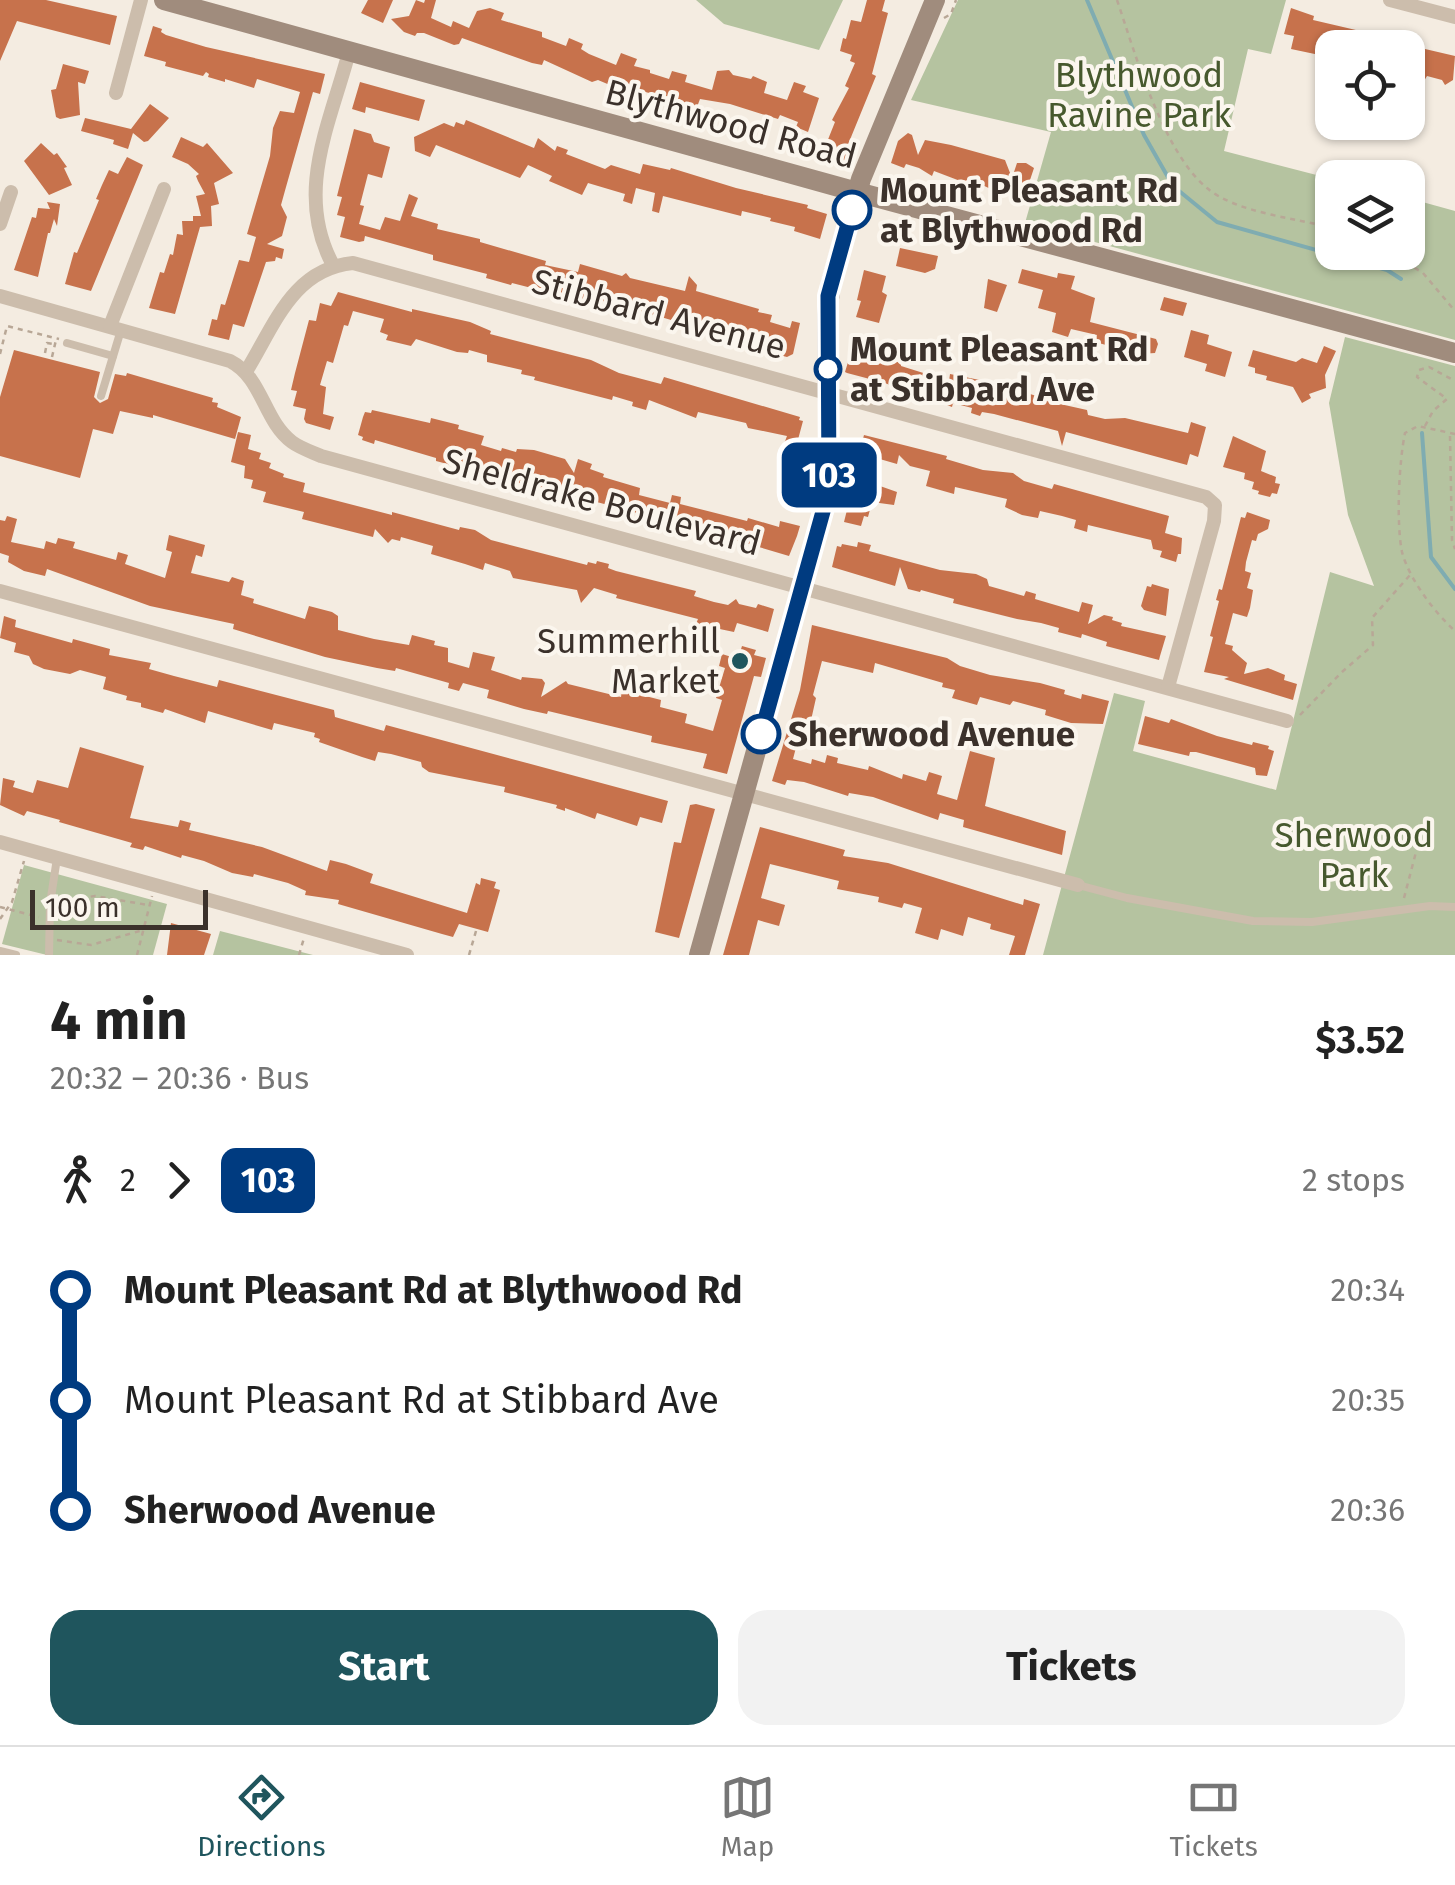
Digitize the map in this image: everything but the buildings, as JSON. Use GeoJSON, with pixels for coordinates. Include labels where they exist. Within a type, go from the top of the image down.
{"type":"FeatureCollection","features":[{"type":"Feature","properties":{"kind":"street"},"geometry":{"type":"LineString","coordinates":[[116,93],[141,0]]}},
{"type":"Feature","properties":{"kind":"street","name":"Blythwood Road"},"geometry":{"type":"LineString","coordinates":[[164,0],[196,4],[349,52],[1455,353]]}},
{"type":"Feature","properties":{"kind":"street"},"geometry":{"type":"LineString","coordinates":[[1390,0],[1455,17]]}},
{"type":"Feature","properties":{"kind":"street"},"geometry":{"type":"LineString","coordinates":[[700,955],[829,490],[828,296],[857,192],[937,11]]}},
{"type":"Feature","properties":{"kind":"street"},"geometry":{"type":"LineString","coordinates":[[0,296],[230,360],[247,370],[290,296],[310,277],[333,265],[314,216],[314,182],[349,52]]}},
{"type":"Feature","properties":{"kind":"street"},"geometry":{"type":"LineString","coordinates":[[116,328],[164,189]]}},
{"type":"Feature","properties":{"kind":"street"},"geometry":{"type":"LineString","coordinates":[[0,224],[11,192]]}},
{"type":"Feature","properties":{"kind":"street","name":"Stibbard Avenue"},"geometry":{"type":"LineString","coordinates":[[333,265],[353,263],[1206,496],[1215,506],[1214,522],[1168,687]]}},
{"type":"Feature","properties":{"kind":"street","name":"Sheldrake Boulevard"},"geometry":{"type":"LineString","coordinates":[[247,370],[278,427],[293,443],[322,456],[1287,720]]}},
{"type":"Feature","properties":{"kind":"street"},"geometry":{"type":"LineString","coordinates":[[0,590],[1078,885]]}},
{"type":"Feature","properties":{"kind":"street"},"geometry":{"type":"LineString","coordinates":[[0,842],[407,955]]}},
{"type":"Feature","properties":{"kind":"lane"},"geometry":{"type":"LineString","coordinates":[[101,396],[113,356],[116,328]]}},
{"type":"Feature","properties":{"kind":"lane"},"geometry":{"type":"LineString","coordinates":[[67,343],[113,356]]}},
{"type":"Feature","properties":{"kind":"lane"},"geometry":{"type":"LineString","coordinates":[[50,955],[50,904],[57,858]]}},
{"type":"Feature","properties":{"kind":"lane"},"geometry":{"type":"LineString","coordinates":[[1078,885],[1253,921],[1312,922],[1455,907]]}},
{"type":"Feature","properties":{"kind":"lane"},"geometry":{"type":"LineString","coordinates":[[0,951],[16,955]]}},
{"type":"Feature","properties":{"kind":"path"},"geometry":{"type":"LineString","coordinates":[[937,11],[951,14],[956,0]]}},
{"type":"Feature","properties":{"kind":"path"},"geometry":{"type":"LineString","coordinates":[[1117,0],[1172,142],[1207,188],[1251,208],[1315,224]]}},
{"type":"Feature","properties":{"kind":"path"},"geometry":{"type":"LineString","coordinates":[[1419,270],[1455,312]]}},
{"type":"Feature","properties":{"kind":"path"},"geometry":{"type":"LineString","coordinates":[[0,354],[8,326],[67,343]]}},
{"type":"Feature","properties":{"kind":"path"},"geometry":{"type":"LineString","coordinates":[[52,358],[56,339]]}},
{"type":"Feature","properties":{"kind":"path"},"geometry":{"type":"LineString","coordinates":[[45,353],[48,343],[55,345]]}},
{"type":"Feature","properties":{"kind":"path"},"geometry":{"type":"LineString","coordinates":[[1424,427],[1447,399],[1420,382],[1418,370],[1428,367],[1455,380]]}},
{"type":"Feature","properties":{"kind":"path"},"geometry":{"type":"LineString","coordinates":[[1455,549],[1452,434],[1418,426],[1404,432],[1400,456],[1402,552],[1411,574],[1455,631]]}},
{"type":"Feature","properties":{"kind":"path"},"geometry":{"type":"LineString","coordinates":[[1450,471],[1455,476]]}},
{"type":"Feature","properties":{"kind":"path"},"geometry":{"type":"LineString","coordinates":[[1287,720],[1292,728],[1316,697],[1373,645],[1372,618],[1411,574]]}},
{"type":"Feature","properties":{"kind":"path"},"geometry":{"type":"LineString","coordinates":[[1404,910],[1404,893],[1422,843]]}},
{"type":"Feature","properties":{"kind":"path"},"geometry":{"type":"LineString","coordinates":[[0,919],[8,908],[24,860]]}},
{"type":"Feature","properties":{"kind":"path"},"geometry":{"type":"LineString","coordinates":[[137,955],[152,895]]}},
{"type":"Feature","properties":{"kind":"path"},"geometry":{"type":"LineString","coordinates":[[101,896],[98,915],[104,917]]}},
{"type":"Feature","properties":{"kind":"path"},"geometry":{"type":"LineString","coordinates":[[143,930],[92,945],[51,938],[39,918],[44,906],[76,897],[101,896],[148,905]]}},
{"type":"Feature","properties":{"kind":"path"},"geometry":{"type":"LineString","coordinates":[[0,907],[39,918]]}},
{"type":"Feature","properties":{"kind":"path"},"geometry":{"type":"LineString","coordinates":[[469,955],[476,931]]}},
{"type":"Feature","properties":{"kind":"path"},"geometry":{"type":"LineString","coordinates":[[300,955],[304,936]]}},
{"type":"Feature","properties":{"kind":"green space"},"geometry":{"type":"Polygon","coordinates":[[[696,0],[843,0],[819,50],[724,24],[696,0]]]}},
{"type":"Feature","properties":{"kind":"green space","name":"Blythwood Ravine Park"},"geometry":{"type":"Polygon","coordinates":[[[958,0],[1286,0],[1271,54],[1248,49],[1224,151],[1315,175],[1315,270],[1425,270],[1425,203],[1455,211],[1455,340],[1025,223],[1051,132],[911,100],[958,0]]]}},
{"type":"Feature","properties":{"kind":"green space","name":"Sherwood Park"},"geometry":{"type":"Polygon","coordinates":[[[1345,337],[1455,366],[1455,955],[1043,955],[1114,693],[1145,701],[1133,751],[1276,790],[1330,572],[1374,586],[1348,515],[1329,403],[1345,337]]]}},
{"type":"Feature","properties":{"kind":"green space"},"geometry":{"type":"Polygon","coordinates":[[[24,865],[167,904],[153,955],[47,955],[2,944],[24,865]]]}},
{"type":"Feature","properties":{"kind":"green space"},"geometry":{"type":"Polygon","coordinates":[[[220,931],[313,955],[213,955],[220,931]]]}},
{"type":"Feature","properties":{"kind":"waterway"},"geometry":{"type":"LineString","coordinates":[[1087,0],[1144,135],[1173,186],[1217,222],[1387,270],[1401,279]]}},
{"type":"Feature","properties":{"kind":"waterway"},"geometry":{"type":"LineString","coordinates":[[1422,433],[1431,557],[1455,589]]}},
{"type":"Feature","properties":{"kind":"bus line","name":"103"},"geometry":{"type":"LineString","coordinates":[[761,734],[829,490],[828,296],[852,210]]}},
{"type":"Feature","properties":{"kind":"place","name":"Mount Pleasant Rd at Blythwood Rd"},"geometry":{"type":"Point","coordinates":[852,210]}},
{"type":"Feature","properties":{"kind":"place","name":"Mount Pleasant Rd at Stibbard Ave"},"geometry":{"type":"Point","coordinates":[828,369]}},
{"type":"Feature","properties":{"kind":"place","name":"Summerhill Market"},"geometry":{"type":"Point","coordinates":[740,661]}},
{"type":"Feature","properties":{"kind":"place","name":"Sherwood Avenue"},"geometry":{"type":"Point","coordinates":[761,734]}}]}
